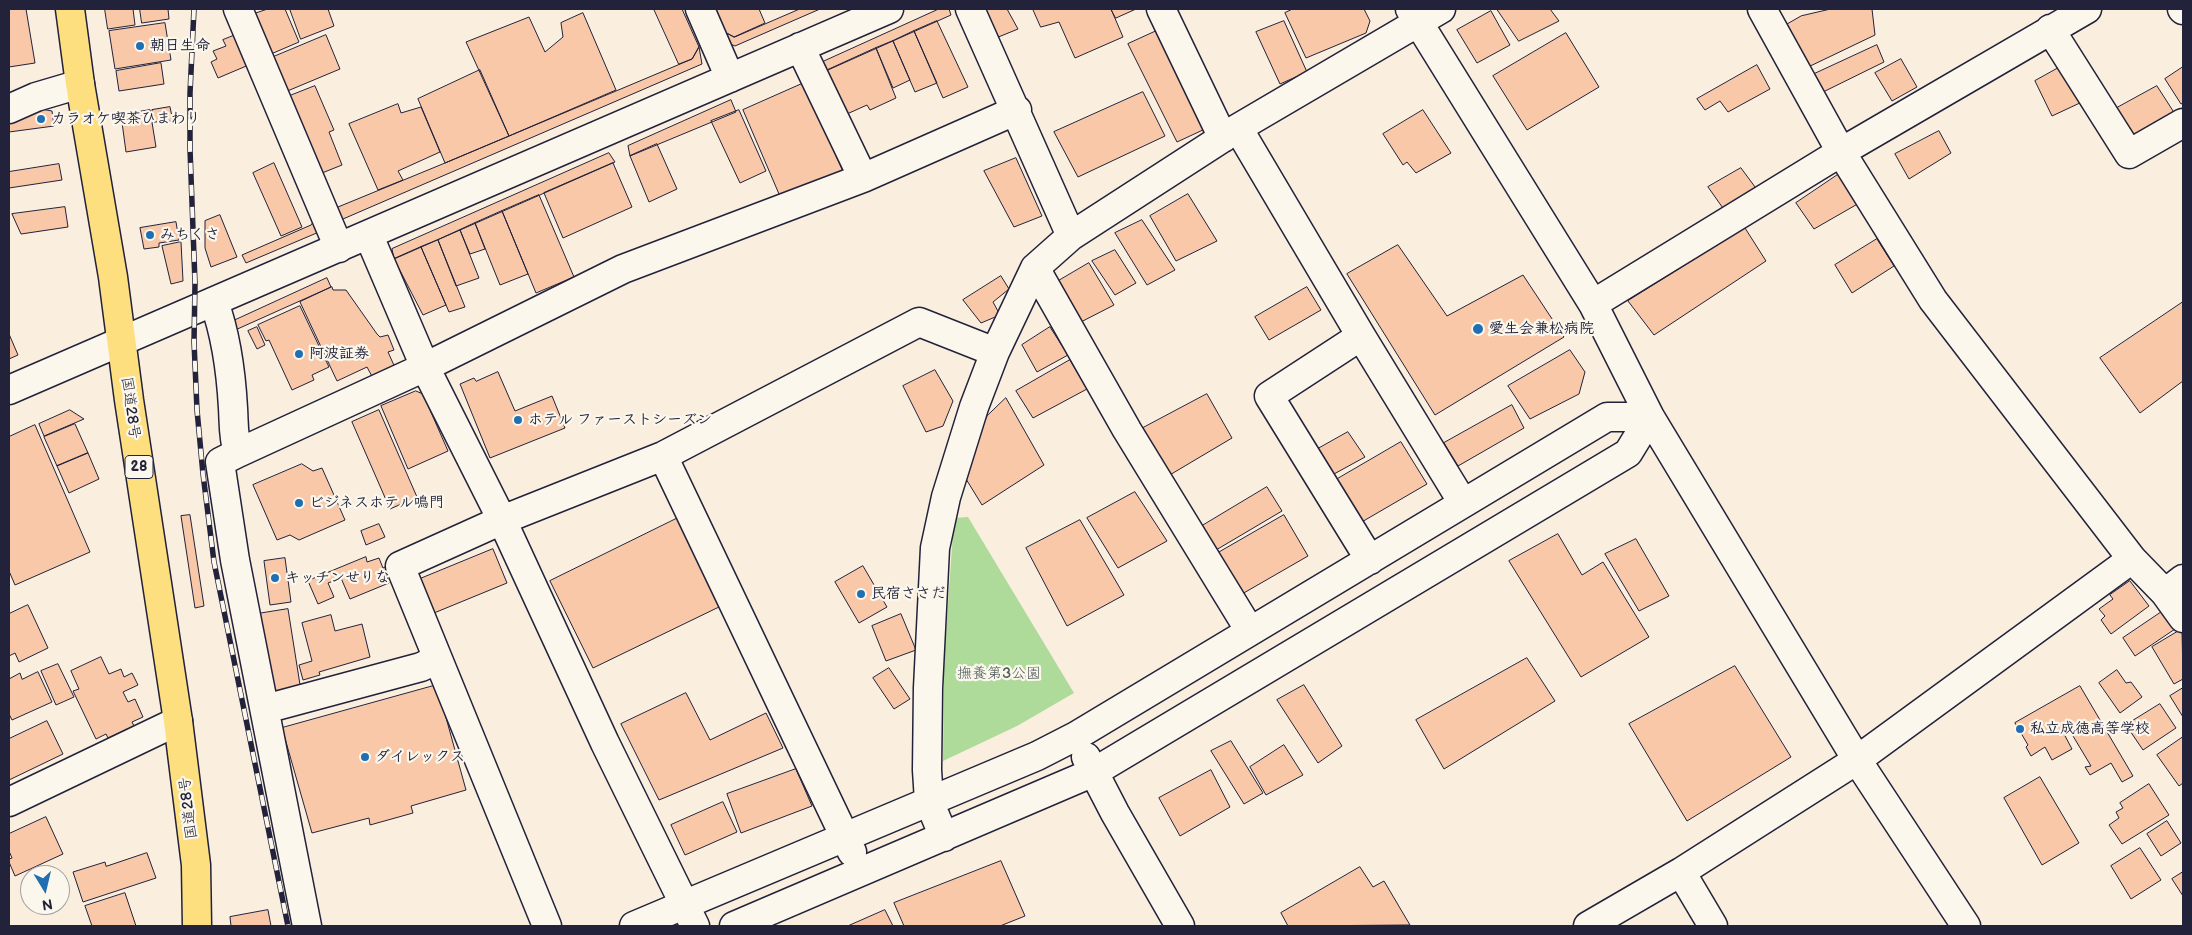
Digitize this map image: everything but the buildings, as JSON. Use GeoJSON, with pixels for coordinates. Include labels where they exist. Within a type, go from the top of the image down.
{"type":"FeatureCollection","features":[{"type":"Feature","properties":{"kind":"highway","name":"国道28号"},"geometry":{"type":"LineString","coordinates":[[70,9],[80,84],[113,277],[129,400],[178,721],[196,865],[196,926]]}},
{"type":"Feature","properties":{"kind":"street"},"geometry":{"type":"LineString","coordinates":[[219,9],[219,13],[239,9],[339,248]]}},
{"type":"Feature","properties":{"kind":"street"},"geometry":{"type":"LineString","coordinates":[[700,9],[730,78]]}},
{"type":"Feature","properties":{"kind":"street"},"geometry":{"type":"LineString","coordinates":[[9,390],[122,340],[369,236],[889,9]]}},
{"type":"Feature","properties":{"kind":"street"},"geometry":{"type":"LineString","coordinates":[[970,9],[1017,110],[1071,236]]}},
{"type":"Feature","properties":{"kind":"street"},"geometry":{"type":"LineString","coordinates":[[1161,9],[1230,133],[1361,336],[1463,504]]}},
{"type":"Feature","properties":{"kind":"street"},"geometry":{"type":"LineString","coordinates":[[1762,9],[1841,152],[1933,300],[2132,559],[2174,586],[2183,618]]}},
{"type":"Feature","properties":{"kind":"street"},"geometry":{"type":"LineString","coordinates":[[1593,304],[1841,152],[2087,9]]}},
{"type":"Feature","properties":{"kind":"street"},"geometry":{"type":"LineString","coordinates":[[944,837],[929,801],[927,770],[928,688],[935,548],[949,488],[974,407],[995,352],[1034,268],[1071,236],[1230,133],[1423,13],[1593,304],[1650,416],[1857,760],[1966,926]]}},
{"type":"Feature","properties":{"kind":"street"},"geometry":{"type":"LineString","coordinates":[[2050,29],[2129,154],[2183,123]]}},
{"type":"Feature","properties":{"kind":"street"},"geometry":{"type":"LineString","coordinates":[[800,47],[863,178]]}},
{"type":"Feature","properties":{"kind":"street"},"geometry":{"type":"LineString","coordinates":[[9,109],[36,96],[80,84]]}},
{"type":"Feature","properties":{"kind":"street"},"geometry":{"type":"LineString","coordinates":[[308,926],[235,560],[220,462],[425,367],[623,269],[863,178],[1017,110]]}},
{"type":"Feature","properties":{"kind":"street"},"geometry":{"type":"LineString","coordinates":[[369,236],[425,367],[502,520],[605,743],[689,916]]}},
{"type":"Feature","properties":{"kind":"street"},"geometry":{"type":"LineString","coordinates":[[1034,268],[1127,430],[1250,631]]}},
{"type":"Feature","properties":{"kind":"street"},"geometry":{"type":"LineString","coordinates":[[214,302],[224,329],[233,407],[233,436],[238,453]]}},
{"type":"Feature","properties":{"kind":"street"},"geometry":{"type":"LineString","coordinates":[[547,926],[400,566],[502,520],[663,456],[919,322],[995,352]]}},
{"type":"Feature","properties":{"kind":"street"},"geometry":{"type":"LineString","coordinates":[[1361,336],[1269,396],[1370,560]]}},
{"type":"Feature","properties":{"kind":"street"},"geometry":{"type":"LineString","coordinates":[[634,926],[689,916],[846,836],[1037,756],[1076,736],[1607,418],[1650,416]]}},
{"type":"Feature","properties":{"kind":"street"},"geometry":{"type":"LineString","coordinates":[[734,926],[1094,772],[1628,453],[1650,416]]}},
{"type":"Feature","properties":{"kind":"street"},"geometry":{"type":"LineString","coordinates":[[663,456],[846,836],[861,873]]}},
{"type":"Feature","properties":{"kind":"street"},"geometry":{"type":"LineString","coordinates":[[1588,926],[1681,872],[1857,760],[2132,559]]}},
{"type":"Feature","properties":{"kind":"street"},"geometry":{"type":"LineString","coordinates":[[265,709],[421,666],[438,659]]}},
{"type":"Feature","properties":{"kind":"street"},"geometry":{"type":"LineString","coordinates":[[9,802],[178,721]]}},
{"type":"Feature","properties":{"kind":"street"},"geometry":{"type":"LineString","coordinates":[[1076,736],[1180,926]]}},
{"type":"Feature","properties":{"kind":"street"},"geometry":{"type":"LineString","coordinates":[[1681,872],[1713,926]]}},
{"type":"Feature","properties":{"kind":"green space","name":"撫養第3公園"},"geometry":{"type":"Polygon","coordinates":[[[968,517],[1074,693],[1017,726],[943,761],[944,661],[954,518],[968,517]]]}},
{"type":"Feature","properties":{"kind":"railway"},"geometry":{"type":"LineString","coordinates":[[194,9],[190,93],[190,149],[195,283],[194,342],[197,410],[203,474],[214,562],[288,926]]}},
{"type":"Feature","properties":{"kind":"place","name":"朝日生命"},"geometry":{"type":"Point","coordinates":[140,46]}},
{"type":"Feature","properties":{"kind":"place","name":"カラオケ喫茶ひまわり"},"geometry":{"type":"Point","coordinates":[41,119]}},
{"type":"Feature","properties":{"kind":"place","name":"みちくさ"},"geometry":{"type":"Point","coordinates":[150,235]}},
{"type":"Feature","properties":{"kind":"place","name":"愛生会兼松病院"},"geometry":{"type":"Point","coordinates":[1478,329]}},
{"type":"Feature","properties":{"kind":"place","name":"阿波証券"},"geometry":{"type":"Point","coordinates":[299,354]}},
{"type":"Feature","properties":{"kind":"place","name":"ホテル ファーストシーズン"},"geometry":{"type":"Point","coordinates":[518,420]}},
{"type":"Feature","properties":{"kind":"place","name":"ビジネスホテル鳴門"},"geometry":{"type":"Point","coordinates":[299,503]}},
{"type":"Feature","properties":{"kind":"place","name":"キッチンせりな"},"geometry":{"type":"Point","coordinates":[275,578]}},
{"type":"Feature","properties":{"kind":"place","name":"民宿ささだ"},"geometry":{"type":"Point","coordinates":[861,594]}},
{"type":"Feature","properties":{"kind":"place","name":"私立成徳高等学校"},"geometry":{"type":"Point","coordinates":[2020,729]}},
{"type":"Feature","properties":{"kind":"place","name":"ダイレックス"},"geometry":{"type":"Point","coordinates":[365,757]}}]}
